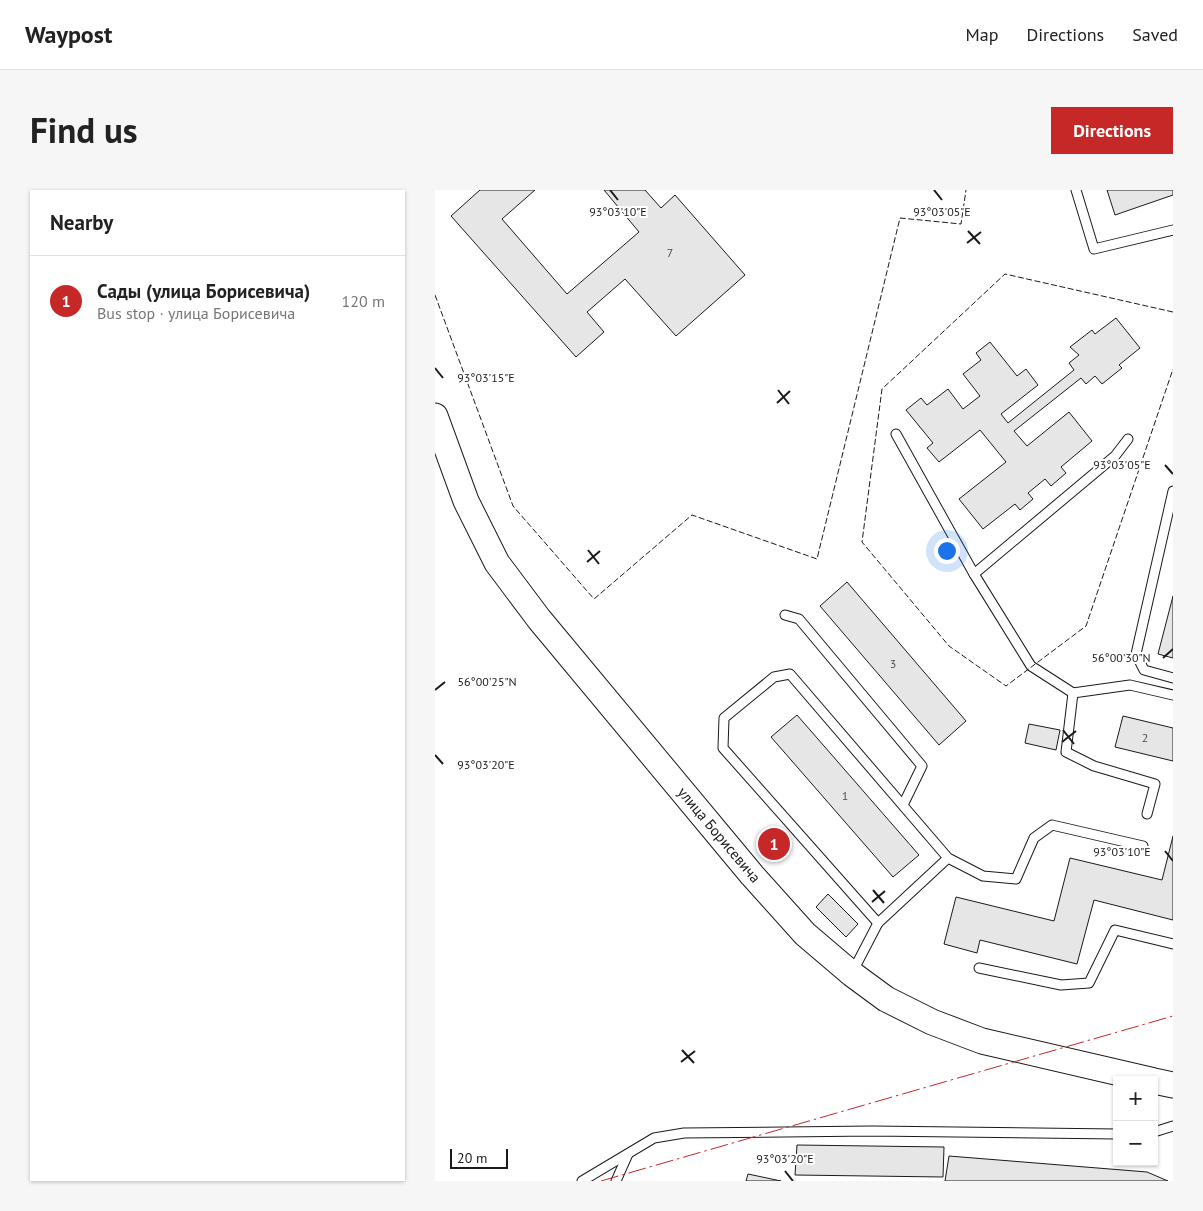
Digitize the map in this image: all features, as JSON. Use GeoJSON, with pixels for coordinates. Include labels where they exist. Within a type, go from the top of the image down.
{"type":"FeatureCollection","features":[{"type":"Feature","properties":{"kind":"street","name":"улица Борисевича"},"geometry":{"type":"LineString","coordinates":[[435,416],[466,501],[497,562],[539,619],[752,875],[805,934],[851,974],[886,999],[932,1022],[982,1041],[1133,1076]]}},
{"type":"Feature","properties":{"kind":"street"},"geometry":{"type":"LineString","coordinates":[[1158,1082],[1173,1084]]}},
{"type":"Feature","properties":{"kind":"lane"},"geometry":{"type":"LineString","coordinates":[[1077,190],[1094,250],[1173,230]]}},
{"type":"Feature","properties":{"kind":"lane"},"geometry":{"type":"LineString","coordinates":[[896,434],[974,574],[1031,666],[1073,693],[1130,685],[1173,695]]}},
{"type":"Feature","properties":{"kind":"lane"},"geometry":{"type":"LineString","coordinates":[[974,574],[1115,456],[1128,439]]}},
{"type":"Feature","properties":{"kind":"lane"},"geometry":{"type":"LineString","coordinates":[[1173,490],[1136,654],[1145,670],[1173,678]]}},
{"type":"Feature","properties":{"kind":"lane"},"geometry":{"type":"LineString","coordinates":[[785,615],[799,619],[921,766],[903,805]]}},
{"type":"Feature","properties":{"kind":"lane"},"geometry":{"type":"LineString","coordinates":[[878,923],[723,748],[724,718],[774,677],[790,674],[949,858],[983,876],[1016,879],[1034,838],[1052,824],[1143,846]]}},
{"type":"Feature","properties":{"kind":"lane"},"geometry":{"type":"LineString","coordinates":[[1073,693],[1067,752],[1094,766],[1155,784],[1147,814]]}},
{"type":"Feature","properties":{"kind":"lane"},"geometry":{"type":"LineString","coordinates":[[851,974],[878,923],[949,858]]}},
{"type":"Feature","properties":{"kind":"lane"},"geometry":{"type":"LineString","coordinates":[[979,968],[1061,985],[1089,982],[1115,930],[1173,944]]}},
{"type":"Feature","properties":{"kind":"lane"},"geometry":{"type":"LineString","coordinates":[[1158,1131],[1173,1126]]}},
{"type":"Feature","properties":{"kind":"lane"},"geometry":{"type":"LineString","coordinates":[[582,1181],[654,1138],[684,1133],[872,1131],[1113,1134]]}},
{"type":"Feature","properties":{"kind":"lane"},"geometry":{"type":"LineString","coordinates":[[616,1181],[629,1153]]}},
{"type":"Feature","properties":{"kind":"building"},"geometry":{"type":"Polygon","coordinates":[[[480,190],[535,190],[502,219],[567,294],[639,232],[604,190],[645,190],[661,208],[675,195],[745,275],[676,336],[625,279],[587,312],[604,332],[576,357],[451,216],[480,190]]]}},
{"type":"Feature","properties":{"kind":"building"},"geometry":{"type":"Polygon","coordinates":[[[1107,190],[1173,190],[1173,195],[1115,215],[1107,190]]]}},
{"type":"Feature","properties":{"kind":"building"},"geometry":{"type":"Polygon","coordinates":[[[1116,318],[1140,348],[1119,365],[1122,368],[1102,384],[1095,376],[1086,384],[1081,378],[1014,431],[1027,446],[1069,412],[1092,441],[1061,467],[1066,473],[1051,486],[1045,479],[1028,493],[1033,499],[1020,510],[1015,504],[983,529],[959,499],[1006,462],[980,430],[939,462],[927,448],[933,443],[906,410],[921,398],[927,405],[948,389],[963,409],[980,396],[963,374],[981,360],[976,353],[990,342],[1017,376],[1026,369],[1038,385],[1001,414],[1008,423],[1074,370],[1069,363],[1079,355],[1070,347],[1092,330],[1095,334],[1116,318]]]}},
{"type":"Feature","properties":{"kind":"building"},"geometry":{"type":"Polygon","coordinates":[[[847,582],[966,721],[939,745],[820,606],[847,582]]]}},
{"type":"Feature","properties":{"kind":"building"},"geometry":{"type":"Polygon","coordinates":[[[1173,596],[1173,658],[1158,654],[1173,596]]]}},
{"type":"Feature","properties":{"kind":"building"},"geometry":{"type":"Polygon","coordinates":[[[797,715],[919,855],[893,877],[771,737],[797,715]]]}},
{"type":"Feature","properties":{"kind":"building"},"geometry":{"type":"Polygon","coordinates":[[[1123,716],[1173,728],[1173,761],[1115,747],[1123,716]]]}},
{"type":"Feature","properties":{"kind":"building"},"geometry":{"type":"Polygon","coordinates":[[[1029,724],[1060,730],[1056,750],[1025,743],[1029,724]]]}},
{"type":"Feature","properties":{"kind":"building"},"geometry":{"type":"Polygon","coordinates":[[[1173,836],[1173,920],[1094,900],[1077,964],[980,940],[977,953],[944,944],[956,897],[1054,921],[1070,858],[1162,880],[1173,836]]]}},
{"type":"Feature","properties":{"kind":"building"},"geometry":{"type":"Polygon","coordinates":[[[828,894],[858,924],[846,937],[816,907],[828,894]]]}},
{"type":"Feature","properties":{"kind":"building"},"geometry":{"type":"Polygon","coordinates":[[[797,1145],[944,1147],[943,1177],[795,1175],[797,1145]]]}},
{"type":"Feature","properties":{"kind":"building"},"geometry":{"type":"Polygon","coordinates":[[[949,1156],[1147,1172],[1168,1181],[945,1181],[949,1156]]]}},
{"type":"Feature","properties":{"kind":"building"},"geometry":{"type":"Polygon","coordinates":[[[748,1174],[781,1181],[746,1181],[748,1174]]]}},
{"type":"Feature","properties":{"kind":"fence"},"geometry":{"type":"LineString","coordinates":[[435,295],[513,506],[594,599],[692,515],[817,559],[900,218],[961,224],[966,190]]}},
{"type":"Feature","properties":{"kind":"fence"},"geometry":{"type":"LineString","coordinates":[[1173,312],[1005,274],[882,389],[862,542],[949,646],[1006,686],[1086,626],[1173,369]]}},
{"type":"Feature","properties":{"kind":"power"},"geometry":{"type":"LineString","coordinates":[[601,1181],[1173,1016]]}},
{"type":"Feature","properties":{"kind":"place","name":"Сады (улица Борисевича)"},"geometry":{"type":"Point","coordinates":[774,844]}}]}
